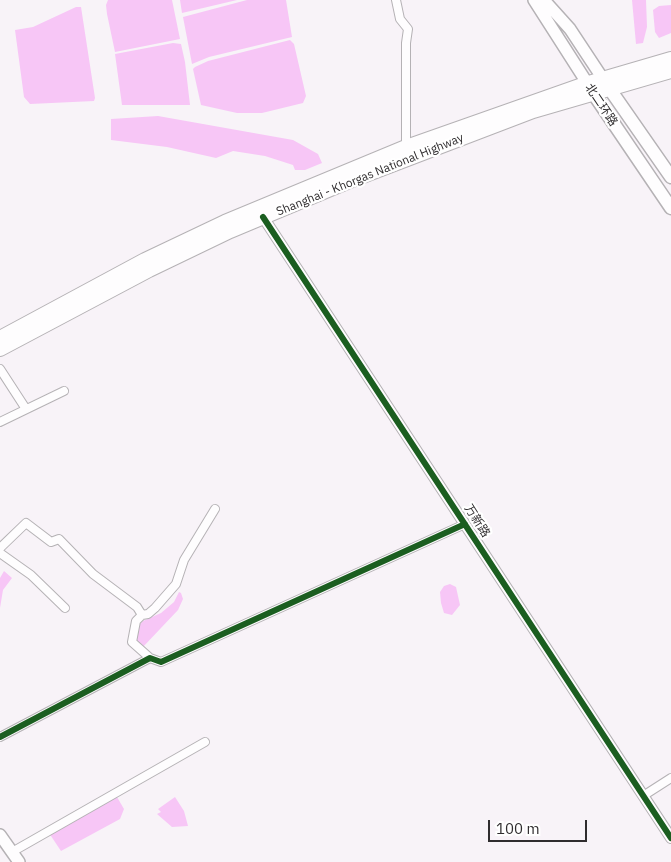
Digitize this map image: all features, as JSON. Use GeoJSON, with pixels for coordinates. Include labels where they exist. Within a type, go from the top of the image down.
{"type":"FeatureCollection","features":[{"type":"Feature","properties":{"kind":"highway","name":"Shanghai - Khorgas National Highway"},"geometry":{"type":"LineString","coordinates":[[606,84],[671,60]]}},
{"type":"Feature","properties":{"kind":"highway","name":"Shanghai - Khorgas National Highway"},"geometry":{"type":"LineString","coordinates":[[0,338],[137,265],[225,222],[406,147],[590,88],[671,71]]}},
{"type":"Feature","properties":{"kind":"highway","name":"Shanghai - Khorgas National Highway"},"geometry":{"type":"LineString","coordinates":[[0,349],[149,270],[263,217],[346,182],[590,88]]}},
{"type":"Feature","properties":{"kind":"main road","name":"北二环路"},"geometry":{"type":"LineString","coordinates":[[534,0],[590,88],[671,208]]}},
{"type":"Feature","properties":{"kind":"main road","name":"北二环路"},"geometry":{"type":"LineString","coordinates":[[544,0],[570,29],[671,177]]}},
{"type":"Feature","properties":{"kind":"main road"},"geometry":{"type":"LineString","coordinates":[[0,835],[19,862]]}},
{"type":"Feature","properties":{"kind":"street"},"geometry":{"type":"LineString","coordinates":[[396,0],[400,19],[408,29],[405,52],[406,147]]}},
{"type":"Feature","properties":{"kind":"street","name":"万新路"},"geometry":{"type":"LineString","coordinates":[[263,217],[671,838]]}},
{"type":"Feature","properties":{"kind":"street"},"geometry":{"type":"LineString","coordinates":[[0,369],[26,409]]}},
{"type":"Feature","properties":{"kind":"street"},"geometry":{"type":"LineString","coordinates":[[0,422],[64,391]]}},
{"type":"Feature","properties":{"kind":"street"},"geometry":{"type":"LineString","coordinates":[[215,509],[184,560],[176,584],[155,608],[148,614],[142,615],[136,621],[132,642],[150,658],[161,662],[465,524]]}},
{"type":"Feature","properties":{"kind":"street"},"geometry":{"type":"LineString","coordinates":[[0,548],[26,523],[52,542],[59,539],[93,574],[137,608],[142,615]]}},
{"type":"Feature","properties":{"kind":"street"},"geometry":{"type":"LineString","coordinates":[[0,554],[30,575],[65,608]]}},
{"type":"Feature","properties":{"kind":"street"},"geometry":{"type":"LineString","coordinates":[[0,737],[150,658]]}},
{"type":"Feature","properties":{"kind":"street"},"geometry":{"type":"LineString","coordinates":[[12,852],[205,742]]}},
{"type":"Feature","properties":{"kind":"street"},"geometry":{"type":"LineString","coordinates":[[644,796],[671,778]]}},
{"type":"Feature","properties":{"kind":"shaded area"},"geometry":{"type":"Polygon","coordinates":[[[108,0],[172,0],[180,39],[115,52],[107,14],[106,5],[108,0]]]}},
{"type":"Feature","properties":{"kind":"shaded area"},"geometry":{"type":"Polygon","coordinates":[[[180,0],[237,0],[182,13],[180,0]]]}},
{"type":"Feature","properties":{"kind":"shaded area"},"geometry":{"type":"Polygon","coordinates":[[[247,0],[286,0],[292,37],[209,57],[192,64],[183,17],[247,0]]]}},
{"type":"Feature","properties":{"kind":"shaded area"},"geometry":{"type":"Polygon","coordinates":[[[632,0],[646,0],[647,27],[643,43],[636,44],[632,0]]]}},
{"type":"Feature","properties":{"kind":"shaded area"},"geometry":{"type":"Polygon","coordinates":[[[671,5],[671,33],[659,38],[655,32],[653,10],[659,6],[671,5]]]}},
{"type":"Feature","properties":{"kind":"shaded area"},"geometry":{"type":"Polygon","coordinates":[[[76,7],[81,7],[94,101],[30,104],[24,97],[15,30],[33,27],[76,7]]]}},
{"type":"Feature","properties":{"kind":"shaded area"},"geometry":{"type":"Polygon","coordinates":[[[290,40],[294,44],[306,96],[303,103],[262,113],[237,113],[201,105],[193,69],[195,67],[208,61],[290,40]]]}},
{"type":"Feature","properties":{"kind":"shaded area"},"geometry":{"type":"Polygon","coordinates":[[[173,43],[181,44],[190,105],[122,105],[115,54],[173,43]]]}},
{"type":"Feature","properties":{"kind":"shaded area"},"geometry":{"type":"Polygon","coordinates":[[[158,116],[293,140],[318,154],[322,163],[305,170],[295,170],[293,165],[265,156],[233,151],[216,158],[167,147],[111,140],[111,119],[158,116]]]}},
{"type":"Feature","properties":{"kind":"shaded area"},"geometry":{"type":"Polygon","coordinates":[[[4,571],[12,578],[3,590],[0,608],[0,578],[4,571]]]}},
{"type":"Feature","properties":{"kind":"shaded area"},"geometry":{"type":"Polygon","coordinates":[[[450,584],[456,587],[460,605],[452,615],[444,613],[440,592],[444,586],[450,584]]]}},
{"type":"Feature","properties":{"kind":"shaded area"},"geometry":{"type":"Polygon","coordinates":[[[179,592],[183,599],[178,610],[143,647],[136,641],[139,625],[143,621],[161,613],[174,602],[179,592]]]}},
{"type":"Feature","properties":{"kind":"shaded area"},"geometry":{"type":"Polygon","coordinates":[[[117,797],[124,809],[120,819],[61,851],[49,833],[117,797]]]}},
{"type":"Feature","properties":{"kind":"shaded area"},"geometry":{"type":"Polygon","coordinates":[[[175,797],[184,811],[188,826],[172,827],[157,814],[161,812],[158,809],[175,797]]]}},
{"type":"Feature","properties":{"kind":"cycle path"},"geometry":{"type":"LineString","coordinates":[[263,217],[671,838]]}},
{"type":"Feature","properties":{"kind":"cycle path"},"geometry":{"type":"LineString","coordinates":[[0,737],[150,658],[161,662],[465,524]]}}]}
